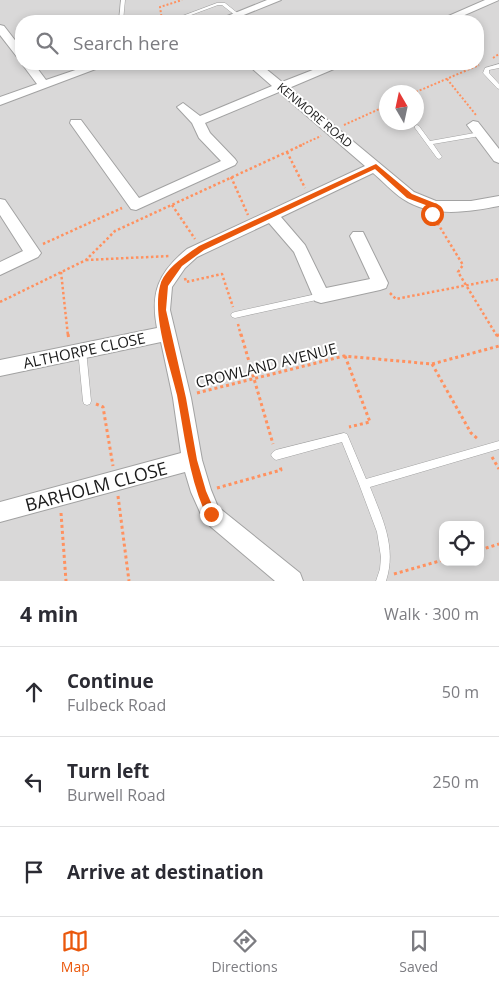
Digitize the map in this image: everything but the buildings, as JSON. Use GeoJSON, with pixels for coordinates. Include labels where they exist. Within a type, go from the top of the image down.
{"type":"FeatureCollection","features":[{"type":"Feature","properties":{"kind":"street"},"geometry":{"type":"LineString","coordinates":[[457,15],[494,0]]}},
{"type":"Feature","properties":{"kind":"street"},"geometry":{"type":"LineString","coordinates":[[238,14],[269,1]]}},
{"type":"Feature","properties":{"kind":"street"},"geometry":{"type":"LineString","coordinates":[[0,28],[15,47]]}},
{"type":"Feature","properties":{"kind":"street"},"geometry":{"type":"LineString","coordinates":[[33,70],[44,85]]}},
{"type":"Feature","properties":{"kind":"street"},"geometry":{"type":"LineString","coordinates":[[0,101],[86,70]]}},
{"type":"Feature","properties":{"kind":"street","name":"KENMORE ROAD"},"geometry":{"type":"LineString","coordinates":[[261,70],[334,130],[409,196],[435,206]]}},
{"type":"Feature","properties":{"kind":"street"},"geometry":{"type":"LineString","coordinates":[[198,121],[321,70]]}},
{"type":"Feature","properties":{"kind":"street"},"geometry":{"type":"LineString","coordinates":[[76,124],[136,205],[230,162],[204,135],[198,121],[183,107]]}},
{"type":"Feature","properties":{"kind":"street"},"geometry":{"type":"LineString","coordinates":[[477,130],[499,158]]}},
{"type":"Feature","properties":{"kind":"street"},"geometry":{"type":"LineString","coordinates":[[280,577],[211,514],[201,492],[192,460],[162,310],[164,286],[179,264],[201,248],[376,166]]}},
{"type":"Feature","properties":{"kind":"street"},"geometry":{"type":"LineString","coordinates":[[435,206],[471,206],[499,201]]}},
{"type":"Feature","properties":{"kind":"street"},"geometry":{"type":"LineString","coordinates":[[0,204],[33,254],[0,269]]}},
{"type":"Feature","properties":{"kind":"street"},"geometry":{"type":"LineString","coordinates":[[272,216],[300,249],[321,296],[380,283],[358,236]]}},
{"type":"Feature","properties":{"kind":"street","name":"ALTHORPE CLOSE"},"geometry":{"type":"LineString","coordinates":[[0,368],[167,333]]}},
{"type":"Feature","properties":{"kind":"street","name":"BARHOLM CLOSE"},"geometry":{"type":"LineString","coordinates":[[0,512],[192,460]]}},
{"type":"Feature","properties":{"kind":"lane"},"geometry":{"type":"LineString","coordinates":[[122,15],[124,0]]}},
{"type":"Feature","properties":{"kind":"lane"},"geometry":{"type":"LineString","coordinates":[[187,15],[217,4],[223,4],[238,14]]}},
{"type":"Feature","properties":{"kind":"lane"},"geometry":{"type":"LineString","coordinates":[[499,66],[487,69],[486,73],[499,87]]}},
{"type":"Feature","properties":{"kind":"lane"},"geometry":{"type":"LineString","coordinates":[[420,130],[439,157]]}},
{"type":"Feature","properties":{"kind":"lane"},"geometry":{"type":"LineString","coordinates":[[428,143],[477,130]]}},
{"type":"Feature","properties":{"kind":"lane"},"geometry":{"type":"LineString","coordinates":[[235,315],[321,296]]}},
{"type":"Feature","properties":{"kind":"lane"},"geometry":{"type":"LineString","coordinates":[[77,351],[88,401]]}},
{"type":"Feature","properties":{"kind":"lane"},"geometry":{"type":"LineString","coordinates":[[276,455],[344,437],[364,484],[380,530],[386,554],[382,579]]}},
{"type":"Feature","properties":{"kind":"lane"},"geometry":{"type":"LineString","coordinates":[[364,484],[499,445]]}},
{"type":"Feature","properties":{"kind":"path"},"geometry":{"type":"LineString","coordinates":[[161,15],[160,7],[182,0]]}},
{"type":"Feature","properties":{"kind":"path"},"geometry":{"type":"LineString","coordinates":[[491,58],[499,54]]}},
{"type":"Feature","properties":{"kind":"path"},"geometry":{"type":"LineString","coordinates":[[424,89],[467,70]]}},
{"type":"Feature","properties":{"kind":"path"},"geometry":{"type":"LineString","coordinates":[[447,79],[483,124],[477,130]]}},
{"type":"Feature","properties":{"kind":"path"},"geometry":{"type":"LineString","coordinates":[[0,302],[86,260],[115,231],[379,109]]}},
{"type":"Feature","properties":{"kind":"path"},"geometry":{"type":"LineString","coordinates":[[286,152],[310,197]]}},
{"type":"Feature","properties":{"kind":"path"},"geometry":{"type":"LineString","coordinates":[[231,177],[248,217],[272,216]]}},
{"type":"Feature","properties":{"kind":"path"},"geometry":{"type":"LineString","coordinates":[[30,250],[135,202]]}},
{"type":"Feature","properties":{"kind":"path"},"geometry":{"type":"LineString","coordinates":[[172,205],[201,248]]}},
{"type":"Feature","properties":{"kind":"path"},"geometry":{"type":"LineString","coordinates":[[435,206],[432,214],[464,265],[458,272],[499,338]]}},
{"type":"Feature","properties":{"kind":"path"},"geometry":{"type":"LineString","coordinates":[[86,260],[169,255],[179,264],[186,282],[222,274],[281,470],[201,492]]}},
{"type":"Feature","properties":{"kind":"path"},"geometry":{"type":"LineString","coordinates":[[61,272],[77,351]]}},
{"type":"Feature","properties":{"kind":"path"},"geometry":{"type":"LineString","coordinates":[[380,283],[396,300],[499,279]]}},
{"type":"Feature","properties":{"kind":"path"},"geometry":{"type":"LineString","coordinates":[[493,329],[499,327]]}},
{"type":"Feature","properties":{"kind":"path","name":"CROWLAND AVENUE"},"geometry":{"type":"LineString","coordinates":[[195,394],[253,381],[344,356],[432,364],[499,346]]}},
{"type":"Feature","properties":{"kind":"path"},"geometry":{"type":"LineString","coordinates":[[344,356],[370,422],[349,428],[344,437]]}},
{"type":"Feature","properties":{"kind":"path"},"geometry":{"type":"LineString","coordinates":[[432,364],[471,433],[487,448],[499,469]]}},
{"type":"Feature","properties":{"kind":"path"},"geometry":{"type":"LineString","coordinates":[[60,496],[66,581]]}},
{"type":"Feature","properties":{"kind":"path"},"geometry":{"type":"LineString","coordinates":[[484,549],[499,544]]}},
{"type":"Feature","properties":{"kind":"path"},"geometry":{"type":"LineString","coordinates":[[382,579],[439,561]]}},
{"type":"Feature","properties":{"kind":"shaded area"},"geometry":{"type":"Polygon","coordinates":[[[0,0],[499,0],[499,581],[0,581],[0,0]]]}},
{"type":"Feature","properties":{"kind":"route"},"geometry":{"type":"LineString","coordinates":[[211,514],[201,492],[192,460],[182,398],[162,310],[164,286],[179,264],[201,248],[376,166],[409,196],[435,206],[432,214]]}}]}
